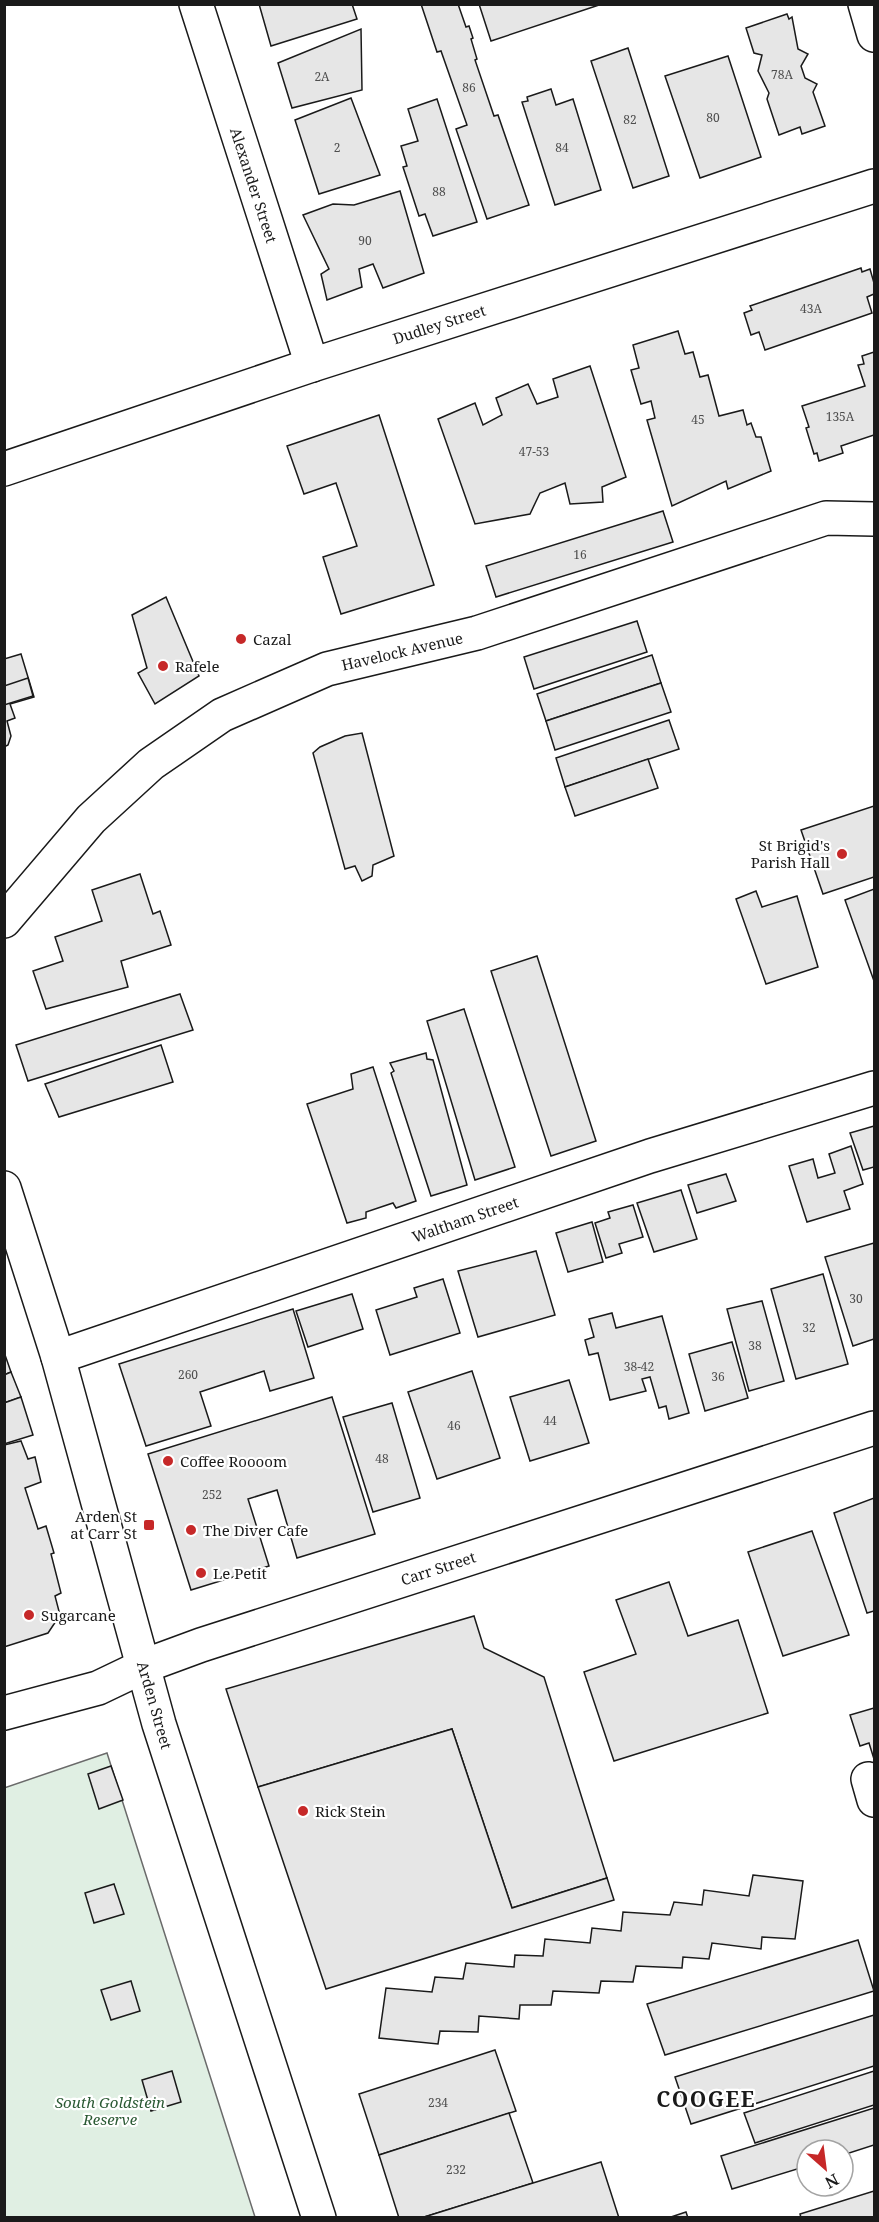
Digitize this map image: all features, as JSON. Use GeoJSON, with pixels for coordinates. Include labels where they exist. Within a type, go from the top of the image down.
{"type":"FeatureCollection","features":[{"type":"Feature","properties":{"kind":"street","name":"Alexander Street"},"geometry":{"type":"LineString","coordinates":[[196,4],[312,365]]}},
{"type":"Feature","properties":{"kind":"street"},"geometry":{"type":"LineString","coordinates":[[865,4],[874,35]]}},
{"type":"Feature","properties":{"kind":"street","name":"Dudley Street"},"geometry":{"type":"LineString","coordinates":[[4,469],[312,365],[874,186]]}},
{"type":"Feature","properties":{"kind":"street","name":"Havelock Avenue"},"geometry":{"type":"LineString","coordinates":[[4,921],[92,819],[151,764],[222,715],[327,669],[477,633],[826,518],[874,519]]}},
{"type":"Feature","properties":{"kind":"street","name":"Waltham Street"},"geometry":{"type":"LineString","coordinates":[[58,1357],[650,1156],[874,1088]]}},
{"type":"Feature","properties":{"kind":"street","name":"Arden Street"},"geometry":{"type":"LineString","coordinates":[[4,1188],[58,1357],[159,1724],[319,2217]]}},
{"type":"Feature","properties":{"kind":"street","name":"Carr Street"},"geometry":{"type":"LineString","coordinates":[[4,1713],[99,1688],[144,1666],[342,1599],[874,1428]]}},
{"type":"Feature","properties":{"kind":"green space","name":"South Goldstein Reserve"},"geometry":{"type":"Polygon","coordinates":[[[107,1753],[255,2217],[5,2217],[4,1788],[107,1753]]]}},
{"type":"Feature","properties":{"kind":"building"},"geometry":{"type":"Polygon","coordinates":[[[259,4],[352,4],[357,19],[271,46],[259,4]]]}},
{"type":"Feature","properties":{"kind":"building"},"geometry":{"type":"Polygon","coordinates":[[[421,4],[458,4],[466,27],[469,26],[473,38],[471,39],[477,59],[475,60],[494,116],[498,115],[529,205],[487,219],[456,129],[467,125],[441,51],[437,52],[421,4]]]}},
{"type":"Feature","properties":{"kind":"building"},"geometry":{"type":"Polygon","coordinates":[[[479,4],[602,4],[491,41],[479,4]]]}},
{"type":"Feature","properties":{"kind":"building"},"geometry":{"type":"Polygon","coordinates":[[[787,14],[789,19],[792,17],[798,49],[808,54],[801,66],[805,78],[817,84],[813,92],[825,126],[802,134],[800,127],[779,135],[767,99],[769,93],[758,71],[762,55],[754,53],[746,28],[787,14]]]}},
{"type":"Feature","properties":{"kind":"building"},"geometry":{"type":"Polygon","coordinates":[[[361,29],[362,90],[292,108],[278,63],[361,29]]]}},
{"type":"Feature","properties":{"kind":"building"},"geometry":{"type":"Polygon","coordinates":[[[628,48],[669,176],[633,188],[591,61],[628,48]]]}},
{"type":"Feature","properties":{"kind":"building"},"geometry":{"type":"Polygon","coordinates":[[[728,56],[761,157],[700,178],[665,76],[728,56]]]}},
{"type":"Feature","properties":{"kind":"building"},"geometry":{"type":"Polygon","coordinates":[[[551,89],[556,105],[573,99],[601,190],[555,205],[522,102],[528,101],[527,97],[551,89]]]}},
{"type":"Feature","properties":{"kind":"building"},"geometry":{"type":"Polygon","coordinates":[[[351,98],[380,175],[319,194],[295,120],[351,98]]]}},
{"type":"Feature","properties":{"kind":"building"},"geometry":{"type":"Polygon","coordinates":[[[437,99],[477,222],[433,236],[425,214],[419,216],[403,167],[407,166],[401,146],[418,141],[408,109],[437,99]]]}},
{"type":"Feature","properties":{"kind":"building"},"geometry":{"type":"Polygon","coordinates":[[[400,191],[424,273],[383,288],[373,264],[359,269],[362,287],[327,300],[321,274],[329,269],[303,215],[333,204],[354,205],[400,191]]]}},
{"type":"Feature","properties":{"kind":"building"},"geometry":{"type":"Polygon","coordinates":[[[861,268],[862,272],[870,269],[874,283],[874,294],[867,297],[872,313],[765,350],[759,332],[751,335],[744,313],[752,310],[750,306],[861,268]]]}},
{"type":"Feature","properties":{"kind":"building"},"geometry":{"type":"Polygon","coordinates":[[[678,331],[685,354],[693,352],[700,377],[708,375],[719,416],[743,410],[747,425],[751,423],[756,437],[761,437],[771,471],[728,489],[726,481],[672,506],[647,420],[655,418],[651,401],[641,404],[631,370],[639,368],[633,345],[678,331]]]}},
{"type":"Feature","properties":{"kind":"building"},"geometry":{"type":"Polygon","coordinates":[[[874,352],[874,435],[841,446],[843,453],[819,461],[817,453],[814,454],[802,406],[865,386],[858,365],[864,364],[862,356],[874,352]]]}},
{"type":"Feature","properties":{"kind":"building"},"geometry":{"type":"Polygon","coordinates":[[[590,366],[626,477],[602,487],[603,502],[570,504],[565,483],[540,493],[530,514],[475,524],[438,419],[475,403],[483,425],[502,415],[496,398],[528,384],[537,404],[558,397],[553,379],[590,366]]]}},
{"type":"Feature","properties":{"kind":"building"},"geometry":{"type":"Polygon","coordinates":[[[379,415],[434,585],[341,614],[323,557],[357,546],[336,483],[304,494],[287,446],[379,415]]]}},
{"type":"Feature","properties":{"kind":"building"},"geometry":{"type":"Polygon","coordinates":[[[663,511],[673,542],[496,597],[486,566],[663,511]]]}},
{"type":"Feature","properties":{"kind":"building"},"geometry":{"type":"Polygon","coordinates":[[[166,597],[199,676],[155,704],[138,673],[147,668],[132,615],[166,597]]]}},
{"type":"Feature","properties":{"kind":"building"},"geometry":{"type":"Polygon","coordinates":[[[637,621],[647,652],[534,689],[524,657],[637,621]]]}},
{"type":"Feature","properties":{"kind":"building"},"geometry":{"type":"Polygon","coordinates":[[[21,654],[34,697],[10,704],[15,718],[7,721],[11,736],[8,745],[4,747],[4,659],[21,654]]]}},
{"type":"Feature","properties":{"kind":"building"},"geometry":{"type":"Polygon","coordinates":[[[652,655],[661,683],[546,721],[537,694],[652,655]]]}},
{"type":"Feature","properties":{"kind":"building"},"geometry":{"type":"Polygon","coordinates":[[[28,678],[33,696],[4,705],[4,686],[28,678]]]}},
{"type":"Feature","properties":{"kind":"building"},"geometry":{"type":"Polygon","coordinates":[[[661,683],[671,712],[555,750],[546,721],[661,683]]]}},
{"type":"Feature","properties":{"kind":"building"},"geometry":{"type":"Polygon","coordinates":[[[669,720],[679,749],[565,787],[556,758],[669,720]]]}},
{"type":"Feature","properties":{"kind":"building"},"geometry":{"type":"Polygon","coordinates":[[[362,733],[394,856],[373,865],[372,876],[362,881],[355,866],[345,869],[313,753],[320,747],[345,736],[362,733]]]}},
{"type":"Feature","properties":{"kind":"building"},"geometry":{"type":"Polygon","coordinates":[[[648,759],[658,788],[575,816],[565,787],[648,759]]]}},
{"type":"Feature","properties":{"kind":"building","name":"St Brigid's Parish Hall"},"geometry":{"type":"Polygon","coordinates":[[[874,806],[874,877],[823,894],[801,830],[874,806]]]}},
{"type":"Feature","properties":{"kind":"building"},"geometry":{"type":"Polygon","coordinates":[[[140,874],[153,914],[160,911],[171,945],[121,961],[128,987],[46,1009],[33,971],[63,961],[55,937],[102,921],[92,890],[140,874]]]}},
{"type":"Feature","properties":{"kind":"building"},"geometry":{"type":"Polygon","coordinates":[[[874,889],[874,981],[845,900],[874,889]]]}},
{"type":"Feature","properties":{"kind":"building"},"geometry":{"type":"Polygon","coordinates":[[[756,891],[762,907],[797,896],[818,967],[766,984],[736,899],[756,891]]]}},
{"type":"Feature","properties":{"kind":"building"},"geometry":{"type":"Polygon","coordinates":[[[537,956],[596,1141],[551,1156],[491,971],[537,956]]]}},
{"type":"Feature","properties":{"kind":"building"},"geometry":{"type":"Polygon","coordinates":[[[180,994],[193,1030],[28,1081],[16,1045],[180,994]]]}},
{"type":"Feature","properties":{"kind":"building"},"geometry":{"type":"Polygon","coordinates":[[[464,1009],[515,1167],[475,1180],[427,1021],[464,1009]]]}},
{"type":"Feature","properties":{"kind":"building"},"geometry":{"type":"Polygon","coordinates":[[[161,1045],[173,1082],[59,1117],[45,1084],[161,1045]]]}},
{"type":"Feature","properties":{"kind":"building"},"geometry":{"type":"Polygon","coordinates":[[[426,1053],[427,1059],[433,1060],[467,1185],[431,1196],[391,1073],[394,1071],[390,1063],[426,1053]]]}},
{"type":"Feature","properties":{"kind":"building"},"geometry":{"type":"Polygon","coordinates":[[[373,1067],[416,1201],[396,1208],[393,1203],[366,1212],[366,1218],[347,1223],[307,1104],[353,1089],[351,1074],[373,1067]]]}},
{"type":"Feature","properties":{"kind":"building"},"geometry":{"type":"Polygon","coordinates":[[[874,1126],[874,1167],[863,1170],[850,1133],[874,1126]]]}},
{"type":"Feature","properties":{"kind":"building"},"geometry":{"type":"Polygon","coordinates":[[[851,1146],[863,1184],[844,1191],[850,1209],[807,1222],[789,1166],[813,1159],[818,1178],[835,1173],[829,1154],[851,1146]]]}},
{"type":"Feature","properties":{"kind":"building"},"geometry":{"type":"Polygon","coordinates":[[[726,1174],[736,1201],[697,1213],[688,1185],[726,1174]]]}},
{"type":"Feature","properties":{"kind":"building"},"geometry":{"type":"Polygon","coordinates":[[[681,1190],[697,1239],[654,1252],[637,1203],[681,1190]]]}},
{"type":"Feature","properties":{"kind":"building"},"geometry":{"type":"Polygon","coordinates":[[[633,1205],[643,1237],[619,1244],[622,1253],[606,1258],[595,1223],[610,1218],[608,1212],[633,1205]]]}},
{"type":"Feature","properties":{"kind":"building"},"geometry":{"type":"Polygon","coordinates":[[[592,1222],[603,1262],[568,1272],[556,1233],[592,1222]]]}},
{"type":"Feature","properties":{"kind":"building"},"geometry":{"type":"Polygon","coordinates":[[[874,1243],[874,1339],[853,1346],[825,1257],[874,1243]]]}},
{"type":"Feature","properties":{"kind":"building"},"geometry":{"type":"Polygon","coordinates":[[[536,1251],[555,1315],[478,1337],[458,1271],[536,1251]]]}},
{"type":"Feature","properties":{"kind":"building"},"geometry":{"type":"Polygon","coordinates":[[[823,1274],[848,1364],[796,1379],[771,1289],[823,1274]]]}},
{"type":"Feature","properties":{"kind":"building"},"geometry":{"type":"Polygon","coordinates":[[[443,1279],[460,1333],[390,1355],[376,1310],[417,1297],[414,1288],[443,1279]]]}},
{"type":"Feature","properties":{"kind":"building"},"geometry":{"type":"Polygon","coordinates":[[[352,1294],[363,1329],[308,1347],[296,1311],[352,1294]]]}},
{"type":"Feature","properties":{"kind":"building"},"geometry":{"type":"Polygon","coordinates":[[[762,1301],[784,1381],[749,1391],[727,1309],[762,1301]]]}},
{"type":"Feature","properties":{"kind":"building"},"geometry":{"type":"Polygon","coordinates":[[[293,1309],[314,1378],[270,1391],[264,1371],[200,1392],[211,1426],[146,1446],[119,1364],[293,1309]]]}},
{"type":"Feature","properties":{"kind":"building"},"geometry":{"type":"Polygon","coordinates":[[[612,1313],[616,1328],[662,1316],[689,1413],[669,1419],[666,1406],[659,1408],[650,1377],[642,1379],[646,1391],[610,1400],[598,1353],[589,1355],[585,1340],[594,1337],[589,1319],[612,1313]]]}},
{"type":"Feature","properties":{"kind":"building"},"geometry":{"type":"Polygon","coordinates":[[[732,1342],[748,1398],[705,1411],[689,1354],[732,1342]]]}},
{"type":"Feature","properties":{"kind":"building"},"geometry":{"type":"Polygon","coordinates":[[[4,1352],[11,1372],[4,1375],[4,1352]]]}},
{"type":"Feature","properties":{"kind":"building"},"geometry":{"type":"Polygon","coordinates":[[[472,1371],[500,1458],[437,1479],[408,1392],[472,1371]]]}},
{"type":"Feature","properties":{"kind":"building"},"geometry":{"type":"Polygon","coordinates":[[[11,1372],[21,1397],[4,1403],[4,1375],[11,1372]]]}},
{"type":"Feature","properties":{"kind":"building"},"geometry":{"type":"Polygon","coordinates":[[[569,1380],[589,1443],[530,1461],[510,1397],[569,1380]]]}},
{"type":"Feature","properties":{"kind":"building"},"geometry":{"type":"Polygon","coordinates":[[[21,1397],[33,1435],[4,1444],[4,1403],[21,1397]]]}},
{"type":"Feature","properties":{"kind":"building"},"geometry":{"type":"Polygon","coordinates":[[[332,1397],[375,1534],[297,1558],[277,1490],[248,1499],[269,1566],[191,1590],[148,1454],[332,1397]]]}},
{"type":"Feature","properties":{"kind":"building"},"geometry":{"type":"Polygon","coordinates":[[[392,1403],[420,1498],[373,1512],[343,1417],[392,1403]]]}},
{"type":"Feature","properties":{"kind":"building"},"geometry":{"type":"Polygon","coordinates":[[[21,1441],[28,1459],[35,1457],[41,1482],[25,1488],[38,1529],[46,1526],[54,1553],[51,1554],[61,1593],[55,1596],[60,1615],[48,1633],[4,1647],[4,1445],[21,1441]]]}},
{"type":"Feature","properties":{"kind":"building"},"geometry":{"type":"Polygon","coordinates":[[[874,1498],[874,1611],[867,1613],[834,1513],[874,1498]]]}},
{"type":"Feature","properties":{"kind":"building"},"geometry":{"type":"Polygon","coordinates":[[[812,1531],[849,1635],[783,1656],[748,1552],[812,1531]]]}},
{"type":"Feature","properties":{"kind":"building"},"geometry":{"type":"Polygon","coordinates":[[[669,1582],[688,1636],[738,1620],[768,1713],[614,1761],[584,1672],[636,1654],[616,1600],[669,1582]]]}},
{"type":"Feature","properties":{"kind":"building"},"geometry":{"type":"Polygon","coordinates":[[[474,1616],[484,1648],[544,1677],[607,1878],[512,1908],[452,1729],[258,1787],[226,1689],[474,1616]]]}},
{"type":"Feature","properties":{"kind":"building"},"geometry":{"type":"Polygon","coordinates":[[[874,1708],[874,1759],[869,1743],[860,1746],[850,1715],[874,1708]]]}},
{"type":"Feature","properties":{"kind":"building"},"geometry":{"type":"Polygon","coordinates":[[[452,1729],[512,1908],[607,1878],[614,1900],[326,1989],[258,1787],[452,1729]]]}},
{"type":"Feature","properties":{"kind":"building"},"geometry":{"type":"Polygon","coordinates":[[[111,1766],[123,1800],[99,1809],[88,1774],[111,1766]]]}},
{"type":"Feature","properties":{"kind":"building"},"geometry":{"type":"Polygon","coordinates":[[[753,1875],[803,1881],[795,1939],[762,1937],[761,1949],[712,1943],[709,1959],[683,1957],[682,1968],[636,1966],[633,1982],[601,1981],[599,1993],[553,1991],[551,2005],[520,2005],[519,2019],[479,2016],[478,2032],[440,2031],[438,2044],[379,2038],[386,1988],[432,1992],[435,1977],[463,1979],[466,1963],[514,1967],[515,1955],[543,1956],[545,1939],[590,1943],[592,1928],[621,1931],[623,1912],[670,1915],[674,1902],[702,1905],[704,1890],[749,1896],[753,1875]]]}},
{"type":"Feature","properties":{"kind":"building"},"geometry":{"type":"Polygon","coordinates":[[[114,1884],[124,1914],[94,1923],[85,1893],[114,1884]]]}},
{"type":"Feature","properties":{"kind":"building"},"geometry":{"type":"Polygon","coordinates":[[[858,1940],[874,1991],[665,2055],[647,2004],[858,1940]]]}},
{"type":"Feature","properties":{"kind":"building"},"geometry":{"type":"Polygon","coordinates":[[[131,1981],[140,2011],[111,2020],[101,1990],[131,1981]]]}},
{"type":"Feature","properties":{"kind":"building"},"geometry":{"type":"Polygon","coordinates":[[[874,2015],[874,2066],[691,2124],[675,2077],[874,2015]]]}},
{"type":"Feature","properties":{"kind":"building"},"geometry":{"type":"Polygon","coordinates":[[[495,2050],[516,2111],[379,2155],[359,2094],[495,2050]]]}},
{"type":"Feature","properties":{"kind":"building"},"geometry":{"type":"Polygon","coordinates":[[[172,2071],[181,2102],[151,2111],[142,2080],[172,2071]]]}},
{"type":"Feature","properties":{"kind":"building"},"geometry":{"type":"Polygon","coordinates":[[[874,2071],[874,2105],[755,2143],[744,2113],[874,2071]]]}},
{"type":"Feature","properties":{"kind":"building"},"geometry":{"type":"Polygon","coordinates":[[[874,2108],[874,2145],[855,2151],[855,2138],[795,2138],[795,2170],[732,2189],[721,2156],[874,2108]]]}},
{"type":"Feature","properties":{"kind":"building"},"geometry":{"type":"Polygon","coordinates":[[[509,2113],[533,2183],[421,2218],[399,2218],[379,2155],[509,2113]]]}},
{"type":"Feature","properties":{"kind":"building"},"geometry":{"type":"Polygon","coordinates":[[[601,2162],[619,2218],[421,2218],[533,2183],[601,2162]]]}},
{"type":"Feature","properties":{"kind":"building"},"geometry":{"type":"Polygon","coordinates":[[[874,2191],[874,2218],[801,2218],[800,2214],[874,2191]]]}},
{"type":"Feature","properties":{"kind":"building"},"geometry":{"type":"Polygon","coordinates":[[[686,2212],[688,2218],[668,2218],[686,2212]]]}},
{"type":"Feature","properties":{"kind":"place","name":"Cazal"},"geometry":{"type":"Point","coordinates":[241,639]}},
{"type":"Feature","properties":{"kind":"place","name":"Rafele"},"geometry":{"type":"Point","coordinates":[163,666]}},
{"type":"Feature","properties":{"kind":"place","name":"St Brigid's Parish Hall"},"geometry":{"type":"Point","coordinates":[842,854]}},
{"type":"Feature","properties":{"kind":"place","name":"Coffee Roooom"},"geometry":{"type":"Point","coordinates":[168,1461]}},
{"type":"Feature","properties":{"kind":"place","name":"Arden St at Carr St"},"geometry":{"type":"Point","coordinates":[149,1525]}},
{"type":"Feature","properties":{"kind":"place","name":"The Diver Cafe"},"geometry":{"type":"Point","coordinates":[191,1530]}},
{"type":"Feature","properties":{"kind":"place","name":"Le Petit"},"geometry":{"type":"Point","coordinates":[201,1573]}},
{"type":"Feature","properties":{"kind":"place","name":"Sugarcane"},"geometry":{"type":"Point","coordinates":[29,1615]}},
{"type":"Feature","properties":{"kind":"place","name":"Rick Stein"},"geometry":{"type":"Point","coordinates":[303,1811]}},
{"type":"Feature","properties":{"kind":"district","name":"COOGEE"},"geometry":{"type":"Point","coordinates":[706,2099]}}]}
